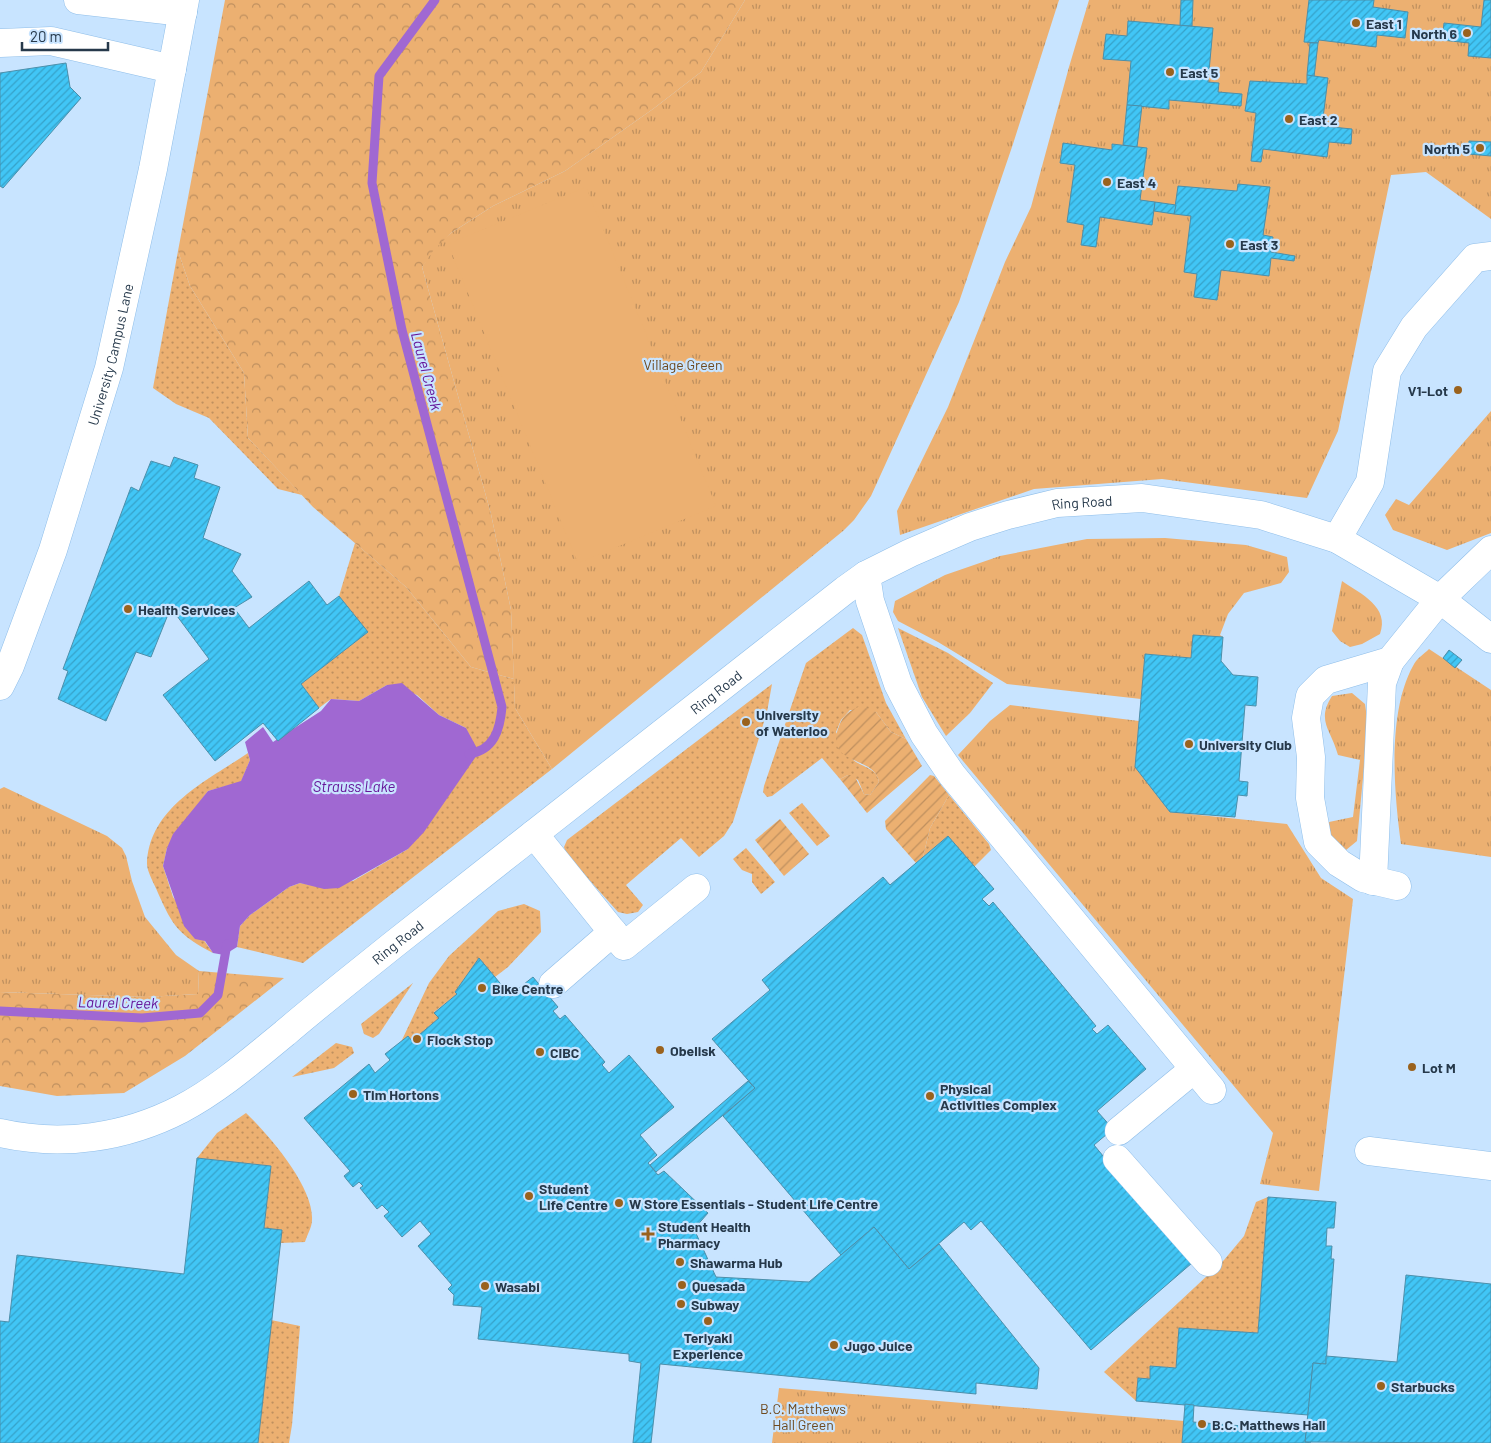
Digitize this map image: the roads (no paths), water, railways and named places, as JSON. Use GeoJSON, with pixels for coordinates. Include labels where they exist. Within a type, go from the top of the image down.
{"type":"FeatureCollection","features":[{"type":"Feature","properties":{"kind":"street","name":"University Campus Lane"},"geometry":{"type":"LineString","coordinates":[[0,686],[10,666],[53,550],[109,368],[153,169],[184,6],[78,0]]}},
{"type":"Feature","properties":{"kind":"street"},"geometry":{"type":"LineString","coordinates":[[0,44],[51,41],[172,69]]}},
{"type":"Feature","properties":{"kind":"street"},"geometry":{"type":"LineString","coordinates":[[1337,539],[1370,482],[1388,371],[1414,326],[1475,258],[1491,256]]}},
{"type":"Feature","properties":{"kind":"street","name":"Ring Road"},"geometry":{"type":"LineString","coordinates":[[0,1133],[38,1140],[93,1138],[128,1130],[182,1109],[235,1074],[367,966],[866,575],[970,527],[1057,503],[1142,498],[1261,515],[1337,539],[1440,599],[1491,639]]}},
{"type":"Feature","properties":{"kind":"street"},"geometry":{"type":"LineString","coordinates":[[1390,661],[1326,680],[1310,696],[1306,718],[1311,757],[1310,798],[1318,842],[1339,863],[1363,878],[1385,883],[1382,684],[1390,661],[1440,599],[1491,550]]}},
{"type":"Feature","properties":{"kind":"street"},"geometry":{"type":"LineString","coordinates":[[866,575],[870,601],[898,684],[924,734],[952,776],[1212,1090]]}},
{"type":"Feature","properties":{"kind":"street"},"geometry":{"type":"LineString","coordinates":[[534,834],[624,946],[696,888]]}},
{"type":"Feature","properties":{"kind":"street"},"geometry":{"type":"LineString","coordinates":[[553,984],[613,932]]}},
{"type":"Feature","properties":{"kind":"street"},"geometry":{"type":"LineString","coordinates":[[1119,1130],[1194,1069]]}},
{"type":"Feature","properties":{"kind":"street"},"geometry":{"type":"LineString","coordinates":[[1369,1151],[1491,1166]]}},
{"type":"Feature","properties":{"kind":"street"},"geometry":{"type":"LineString","coordinates":[[1117,1159],[1208,1262]]}},
{"type":"Feature","properties":{"kind":"water","name":"Strauss Lake"},"geometry":{"type":"Polygon","coordinates":[[[402,683],[439,715],[466,728],[479,752],[424,832],[408,849],[339,888],[324,889],[300,883],[289,887],[250,915],[240,926],[237,947],[224,955],[213,953],[205,941],[195,939],[184,926],[163,866],[167,848],[173,834],[208,791],[241,781],[250,760],[245,742],[263,727],[273,742],[321,711],[331,699],[359,701],[387,685],[402,683]]]}},
{"type":"Feature","properties":{"kind":"waterway","name":"Laurel Creek"},"geometry":{"type":"LineString","coordinates":[[435,0],[379,76],[372,183],[402,330],[502,707],[500,723],[494,738],[478,752],[469,754]]}},
{"type":"Feature","properties":{"kind":"waterway","name":"Laurel Creek"},"geometry":{"type":"LineString","coordinates":[[0,1011],[142,1018],[200,1013],[218,995],[227,944]]}},
{"type":"Feature","properties":{"kind":"place","name":"East 1"},"geometry":{"type":"Point","coordinates":[1356,23]}},
{"type":"Feature","properties":{"kind":"place","name":"North 6"},"geometry":{"type":"Point","coordinates":[1467,33]}},
{"type":"Feature","properties":{"kind":"place","name":"East 5"},"geometry":{"type":"Point","coordinates":[1170,72]}},
{"type":"Feature","properties":{"kind":"place","name":"East 2"},"geometry":{"type":"Point","coordinates":[1289,119]}},
{"type":"Feature","properties":{"kind":"place","name":"North 5"},"geometry":{"type":"Point","coordinates":[1480,148]}},
{"type":"Feature","properties":{"kind":"place","name":"East 4"},"geometry":{"type":"Point","coordinates":[1107,182]}},
{"type":"Feature","properties":{"kind":"place","name":"East 3"},"geometry":{"type":"Point","coordinates":[1230,244]}},
{"type":"Feature","properties":{"kind":"place","name":"V1-Lot"},"geometry":{"type":"Point","coordinates":[1458,390]}},
{"type":"Feature","properties":{"kind":"place","name":"Health Services"},"geometry":{"type":"Point","coordinates":[128,609]}},
{"type":"Feature","properties":{"kind":"place","name":"University of Waterloo"},"geometry":{"type":"Point","coordinates":[746,722]}},
{"type":"Feature","properties":{"kind":"place","name":"University Club"},"geometry":{"type":"Point","coordinates":[1189,744]}},
{"type":"Feature","properties":{"kind":"place","name":"Bike Centre"},"geometry":{"type":"Point","coordinates":[482,988]}},
{"type":"Feature","properties":{"kind":"place","name":"Flock Stop"},"geometry":{"type":"Point","coordinates":[417,1039]}},
{"type":"Feature","properties":{"kind":"place","name":"Obelisk"},"geometry":{"type":"Point","coordinates":[660,1050]}},
{"type":"Feature","properties":{"kind":"place","name":"CIBC"},"geometry":{"type":"Point","coordinates":[540,1052]}},
{"type":"Feature","properties":{"kind":"place","name":"Lot M"},"geometry":{"type":"Point","coordinates":[1412,1067]}},
{"type":"Feature","properties":{"kind":"place","name":"Tim Hortons"},"geometry":{"type":"Point","coordinates":[353,1094]}},
{"type":"Feature","properties":{"kind":"place","name":"Physical Activities Complex"},"geometry":{"type":"Point","coordinates":[930,1096]}},
{"type":"Feature","properties":{"kind":"place","name":"Student Life Centre"},"geometry":{"type":"Point","coordinates":[529,1196]}},
{"type":"Feature","properties":{"kind":"place","name":"W Store Essentials - Student Life Centre"},"geometry":{"type":"Point","coordinates":[619,1203]}},
{"type":"Feature","properties":{"kind":"place","name":"Student Health Pharmacy"},"geometry":{"type":"Point","coordinates":[648,1234]}},
{"type":"Feature","properties":{"kind":"place","name":"Shawarma Hub"},"geometry":{"type":"Point","coordinates":[680,1262]}},
{"type":"Feature","properties":{"kind":"place","name":"Quesada"},"geometry":{"type":"Point","coordinates":[682,1285]}},
{"type":"Feature","properties":{"kind":"place","name":"Wasabi"},"geometry":{"type":"Point","coordinates":[485,1286]}},
{"type":"Feature","properties":{"kind":"place","name":"Subway"},"geometry":{"type":"Point","coordinates":[681,1304]}},
{"type":"Feature","properties":{"kind":"place","name":"Teriyaki Experience"},"geometry":{"type":"Point","coordinates":[708,1321]}},
{"type":"Feature","properties":{"kind":"place","name":"Jugo Juice"},"geometry":{"type":"Point","coordinates":[834,1345]}},
{"type":"Feature","properties":{"kind":"place","name":"Starbucks"},"geometry":{"type":"Point","coordinates":[1381,1386]}},
{"type":"Feature","properties":{"kind":"place","name":"B.C. Matthews Hall"},"geometry":{"type":"Point","coordinates":[1202,1424]}},
{"type":"Feature","properties":{"kind":"park label","name":"Village Green"},"geometry":{"type":"Point","coordinates":[683,364]}},
{"type":"Feature","properties":{"kind":"park label","name":"B.C. Matthews Hall Green"},"geometry":{"type":"Point","coordinates":[803,1416]}}]}
